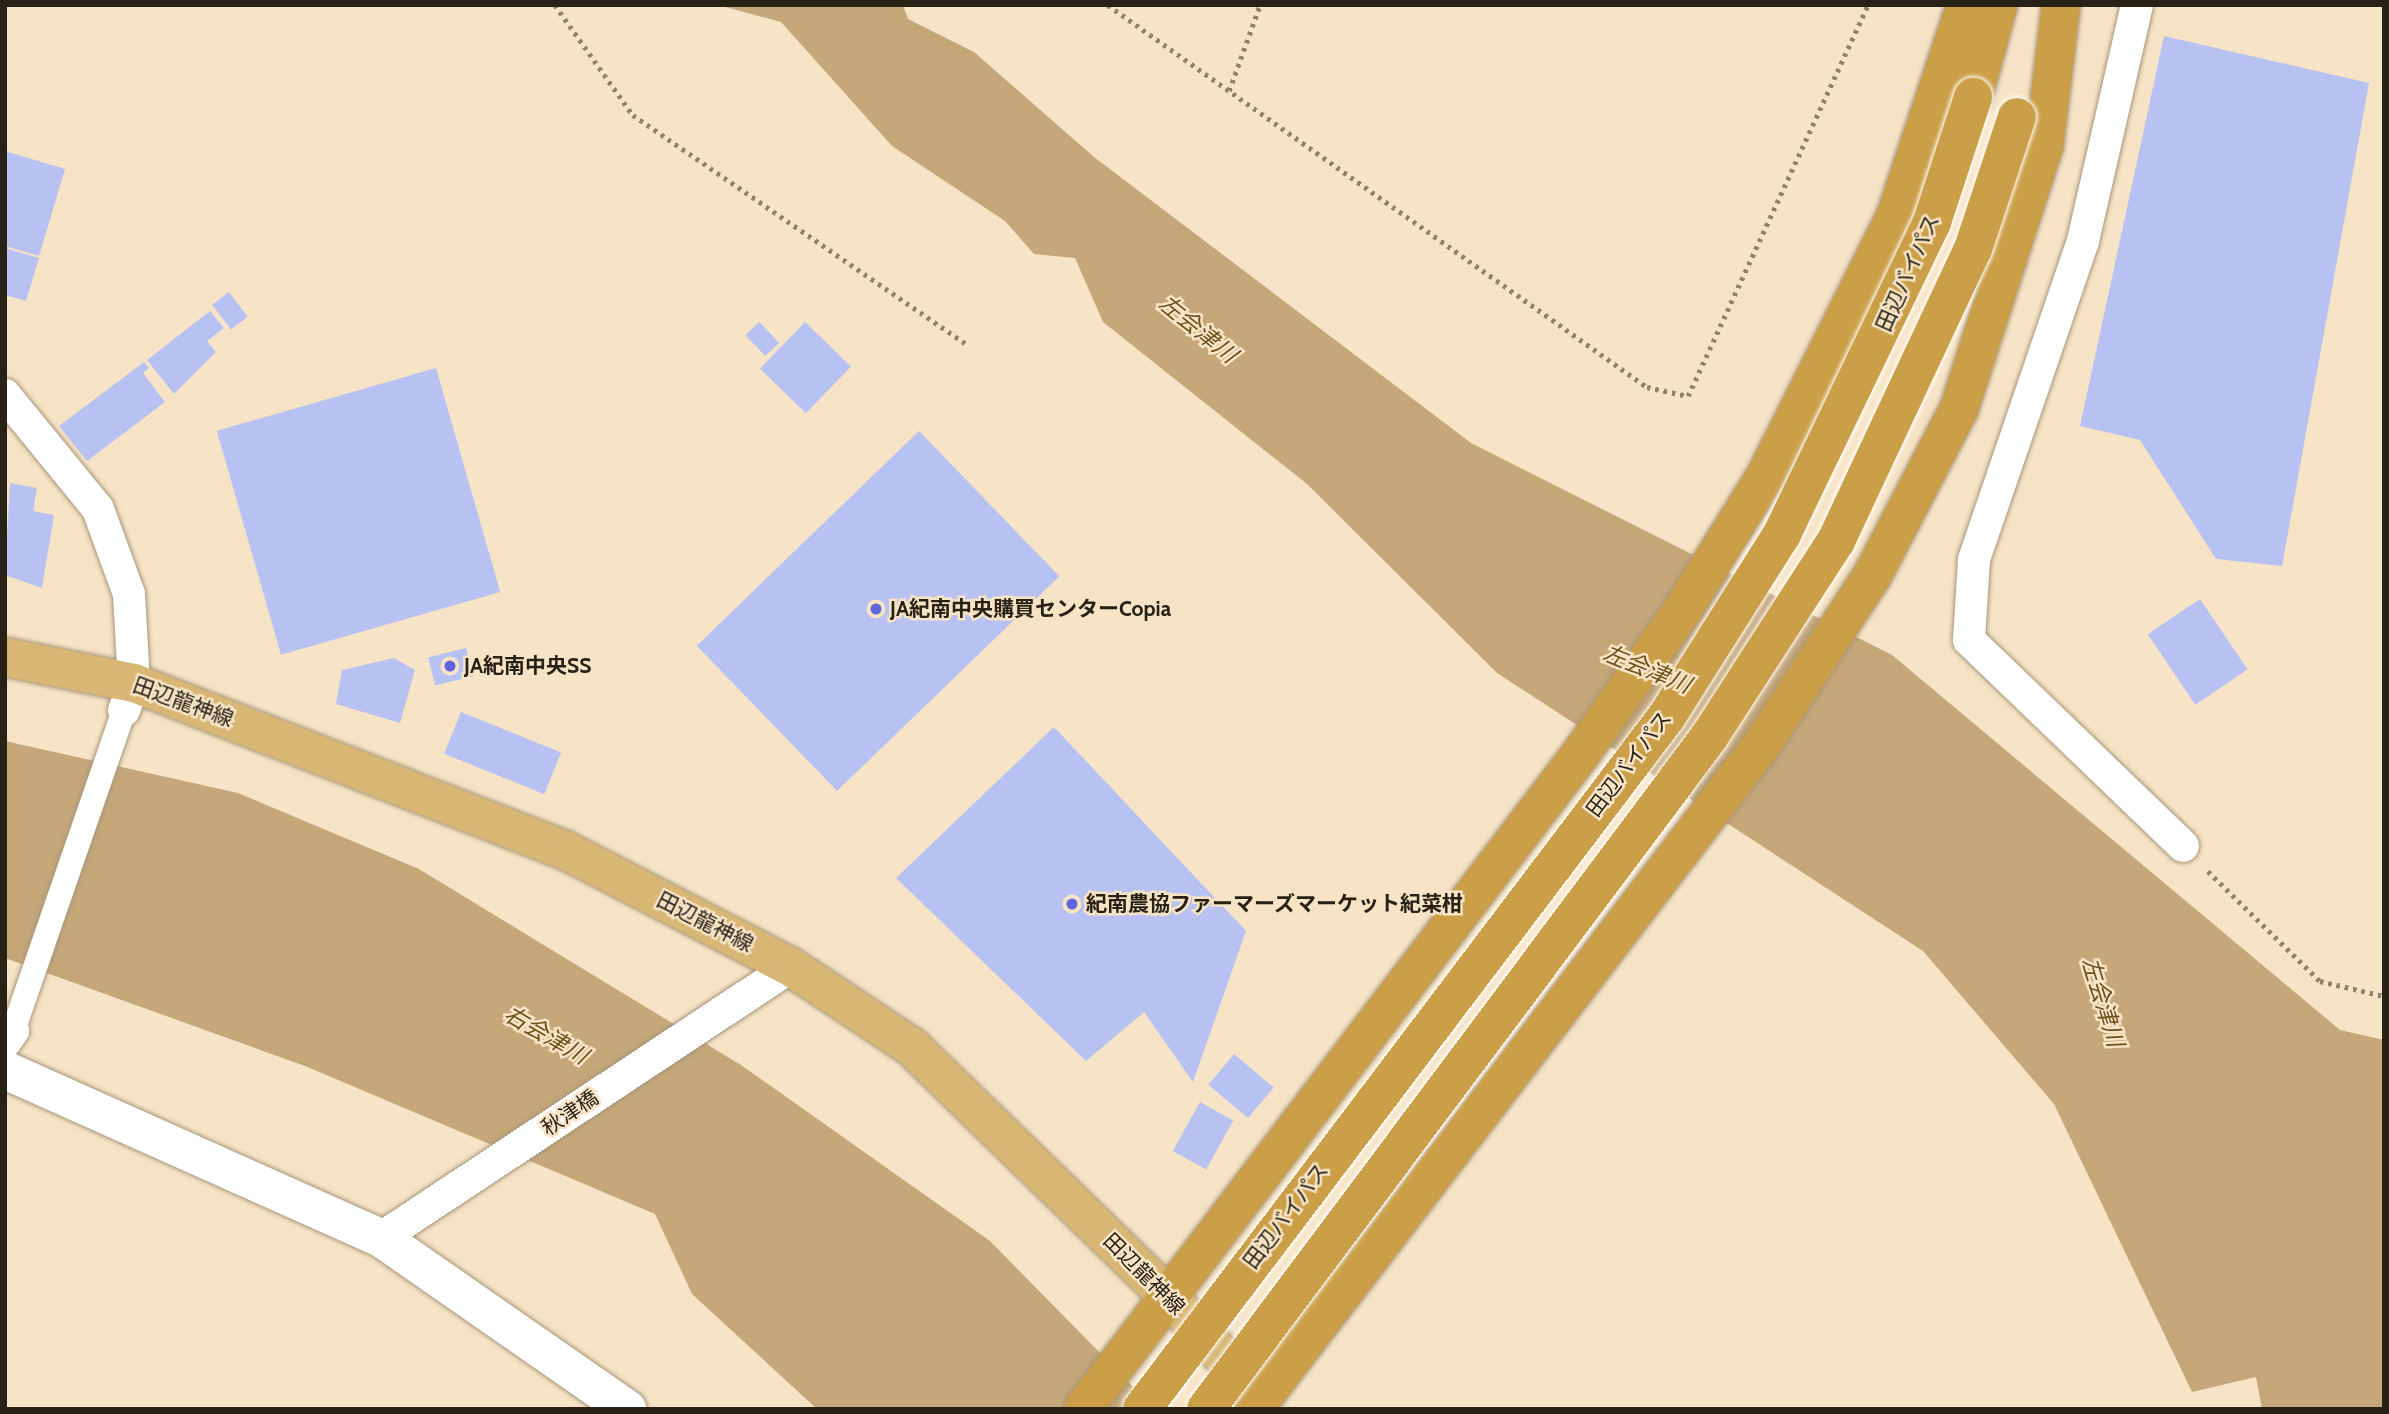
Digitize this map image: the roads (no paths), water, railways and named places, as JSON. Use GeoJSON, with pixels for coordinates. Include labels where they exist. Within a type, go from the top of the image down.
{"type":"FeatureCollection","features":[{"type":"Feature","properties":{"kind":"highway"},"geometry":{"type":"LineString","coordinates":[[1083,1409],[1134,1338],[1449,928],[1681,612],[1765,477],[1961,84],[1966,5]]}},
{"type":"Feature","properties":{"kind":"highway","name":"田辺バイパス"},"geometry":{"type":"LineString","coordinates":[[1142,1409],[1667,716],[1775,545],[1932,222],[1961,84],[1998,5]]}},
{"type":"Feature","properties":{"kind":"highway"},"geometry":{"type":"LineString","coordinates":[[1206,1409],[1709,737],[1836,541],[1973,249],[2051,5]]}},
{"type":"Feature","properties":{"kind":"highway"},"geometry":{"type":"LineString","coordinates":[[1261,1406],[1763,743],[1872,576],[1959,409],[2044,146],[2061,5]]}},
{"type":"Feature","properties":{"kind":"main road","name":"田辺龍神線"},"geometry":{"type":"LineString","coordinates":[[5,657],[129,696],[565,849],[791,967],[912,1047],[1168,1296],[1261,1406]]}},
{"type":"Feature","properties":{"kind":"street"},"geometry":{"type":"LineString","coordinates":[[2137,5],[2083,241],[1974,561],[1969,640],[2183,846]]}},
{"type":"Feature","properties":{"kind":"street"},"geometry":{"type":"LineString","coordinates":[[5,395],[98,509],[129,594],[129,696],[9,1037]]}},
{"type":"Feature","properties":{"kind":"street","name":"秋津橋"},"geometry":{"type":"LineString","coordinates":[[381,1238],[791,967]]}},
{"type":"Feature","properties":{"kind":"street"},"geometry":{"type":"LineString","coordinates":[[5,1070],[381,1238],[627,1409]]}},
{"type":"Feature","properties":{"kind":"water","name":"左会津川"},"geometry":{"type":"Polygon","coordinates":[[[718,5],[903,5],[908,19],[974,52],[1094,157],[1471,443],[1892,655],[2340,1030],[2384,1040],[2384,1409],[2262,1409],[2256,1377],[2192,1392],[2054,1104],[1923,951],[1497,673],[1307,484],[1103,322],[1075,258],[1034,254],[1005,221],[892,146],[781,22],[718,5]]]}},
{"type":"Feature","properties":{"kind":"water","name":"右会津川"},"geometry":{"type":"Polygon","coordinates":[[[5,741],[238,793],[419,869],[741,1065],[990,1241],[1155,1409],[817,1409],[692,1294],[655,1214],[305,1066],[5,958],[5,741]]]}},
{"type":"Feature","properties":{"kind":"place","name":"JA紀南中央購買センターCopia"},"geometry":{"type":"Point","coordinates":[876,609]}},
{"type":"Feature","properties":{"kind":"place","name":"JA紀南中央SS"},"geometry":{"type":"Point","coordinates":[450,666]}},
{"type":"Feature","properties":{"kind":"place","name":"紀南農協ファーマーズマーケット紀菜柑"},"geometry":{"type":"Point","coordinates":[1072,904]}}]}
